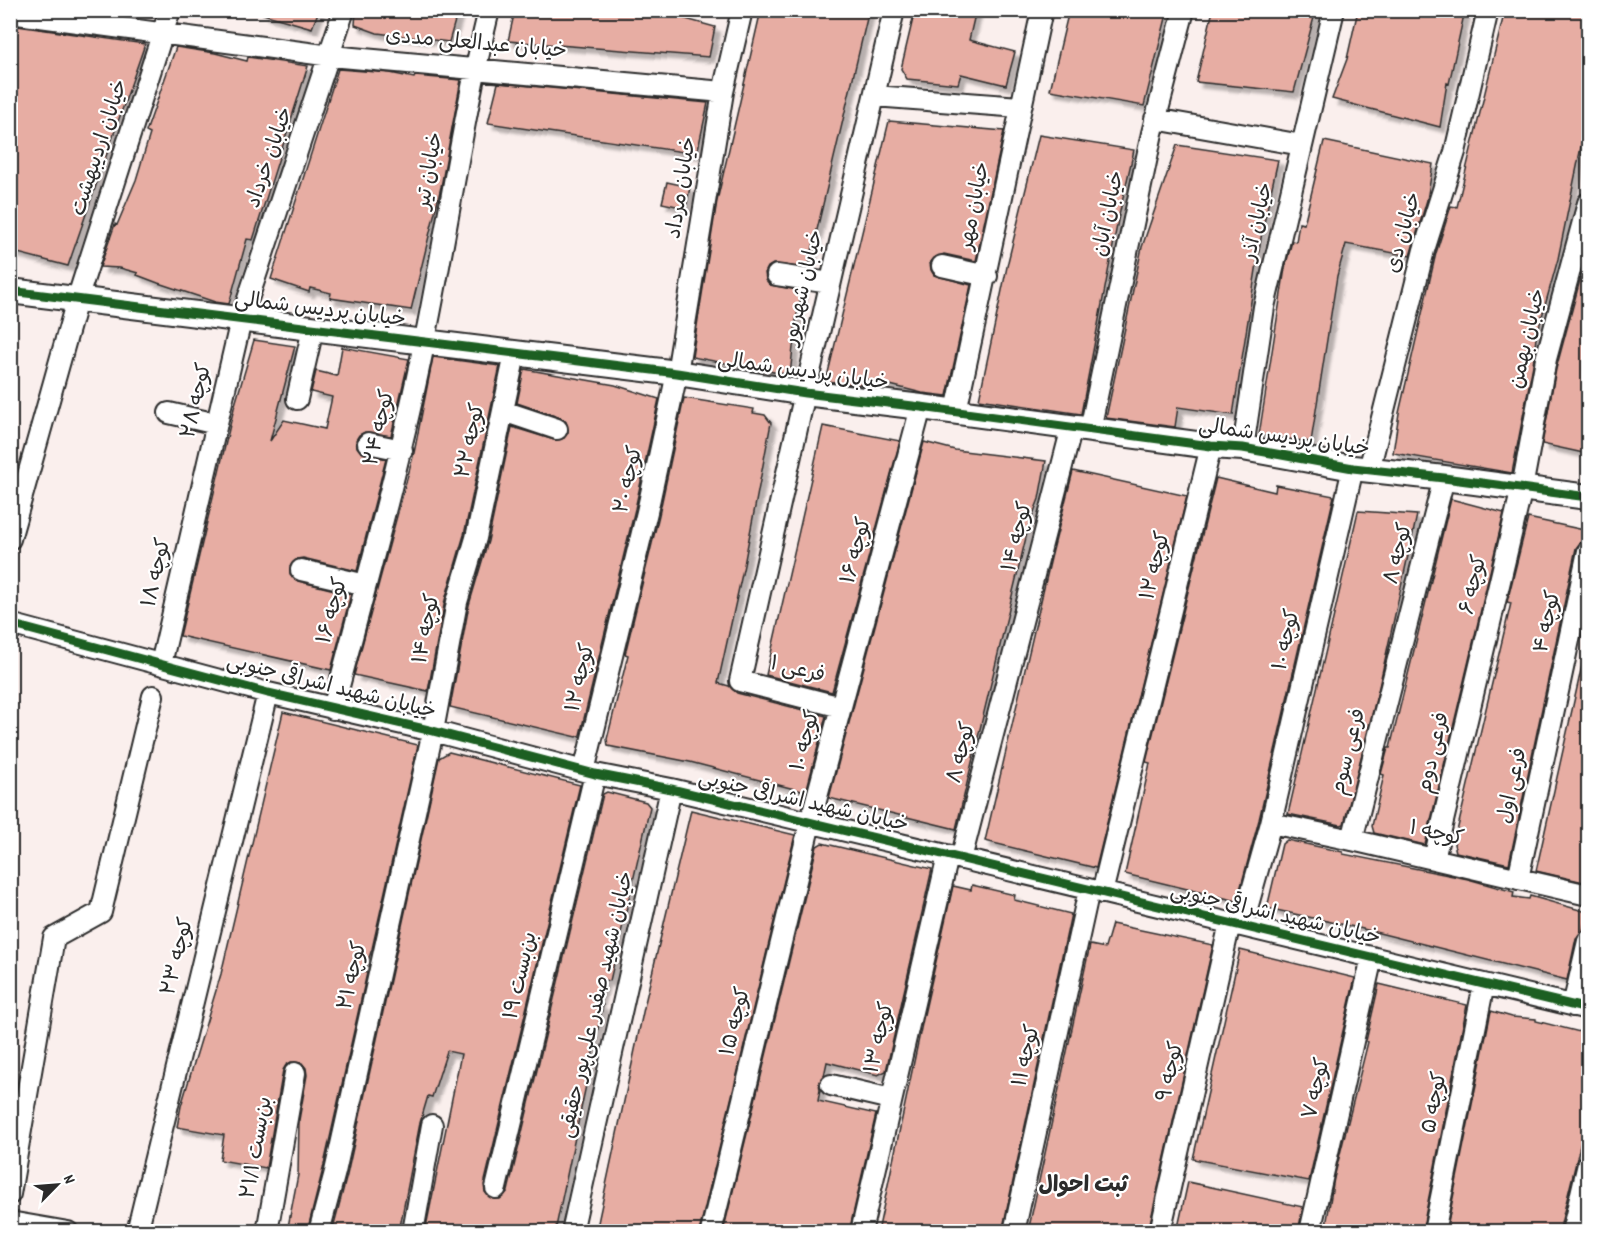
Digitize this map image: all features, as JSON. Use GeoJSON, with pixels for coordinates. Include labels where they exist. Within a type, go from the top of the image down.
{"type":"FeatureCollection","features":[{"type":"Feature","properties":{"kind":"street","name":"خیابان اردیبهشت"},"geometry":{"type":"LineString","coordinates":[[10,539],[77,300],[170,10]]}},
{"type":"Feature","properties":{"kind":"street","name":"خیابان خرداد"},"geometry":{"type":"LineString","coordinates":[[241,320],[344,10]]}},
{"type":"Feature","properties":{"kind":"street","name":"خیابان تیر"},"geometry":{"type":"LineString","coordinates":[[425,341],[474,69],[489,10]]}},
{"type":"Feature","properties":{"kind":"street","name":"خیابان مرداد"},"geometry":{"type":"LineString","coordinates":[[677,374],[723,92],[742,10]]}},
{"type":"Feature","properties":{"kind":"street","name":"خیابان شهریور"},"geometry":{"type":"LineString","coordinates":[[740,681],[894,10]]}},
{"type":"Feature","properties":{"kind":"street","name":"خیابان مهر"},"geometry":{"type":"LineString","coordinates":[[956,411],[987,276],[1020,107],[1042,10]]}},
{"type":"Feature","properties":{"kind":"street","name":"خیابان آبان"},"geometry":{"type":"LineString","coordinates":[[1081,428],[1155,119],[1184,10]]}},
{"type":"Feature","properties":{"kind":"street","name":"خیابان آذر"},"geometry":{"type":"LineString","coordinates":[[1243,447],[1264,307],[1334,10]]}},
{"type":"Feature","properties":{"kind":"street","name":"خیابان دی"},"geometry":{"type":"LineString","coordinates":[[1361,469],[1424,250],[1455,152],[1488,10]]}},
{"type":"Feature","properties":{"kind":"street","name":"خیابان عبدالعلی مددی"},"geometry":{"type":"LineString","coordinates":[[10,13],[330,56],[723,92]]}},
{"type":"Feature","properties":{"kind":"street"},"geometry":{"type":"LineString","coordinates":[[874,96],[1020,107]]}},
{"type":"Feature","properties":{"kind":"street"},"geometry":{"type":"LineString","coordinates":[[1155,119],[1302,145]]}},
{"type":"Feature","properties":{"kind":"street","name":"خیابان بهمن"},"geometry":{"type":"LineString","coordinates":[[1522,488],[1546,359],[1588,203]]}},
{"type":"Feature","properties":{"kind":"street"},"geometry":{"type":"LineString","coordinates":[[942,266],[987,276]]}},
{"type":"Feature","properties":{"kind":"street"},"geometry":{"type":"LineString","coordinates":[[777,275],[830,283]]}},
{"type":"Feature","properties":{"kind":"street","name":"خیابان پردیس شمالی"},"geometry":{"type":"LineString","coordinates":[[10,291],[425,341],[1211,446],[1243,447],[1361,469],[1588,497]]}},
{"type":"Feature","properties":{"kind":"street","name":"کوچه ۲۸"},"geometry":{"type":"LineString","coordinates":[[201,492],[241,320]]}},
{"type":"Feature","properties":{"kind":"street"},"geometry":{"type":"LineString","coordinates":[[297,399],[314,329]]}},
{"type":"Feature","properties":{"kind":"street","name":"کوچه ۲۴"},"geometry":{"type":"LineString","coordinates":[[383,525],[402,450],[425,341]]}},
{"type":"Feature","properties":{"kind":"street","name":"کوچه ۲۲"},"geometry":{"type":"LineString","coordinates":[[476,538],[514,354]]}},
{"type":"Feature","properties":{"kind":"street","name":"کوچه ۲۰"},"geometry":{"type":"LineString","coordinates":[[626,596],[677,374]]}},
{"type":"Feature","properties":{"kind":"street","name":"کوچه ۱۶"},"geometry":{"type":"LineString","coordinates":[[842,707],[921,406]]}},
{"type":"Feature","properties":{"kind":"street"},"geometry":{"type":"LineString","coordinates":[[503,411],[557,429]]}},
{"type":"Feature","properties":{"kind":"street"},"geometry":{"type":"LineString","coordinates":[[169,413],[217,424]]}},
{"type":"Feature","properties":{"kind":"street","name":"کوچه ۱۴"},"geometry":{"type":"LineString","coordinates":[[1012,659],[1081,428]]}},
{"type":"Feature","properties":{"kind":"street"},"geometry":{"type":"LineString","coordinates":[[368,443],[402,450]]}},
{"type":"Feature","properties":{"kind":"street","name":"کوچه ۱۲"},"geometry":{"type":"LineString","coordinates":[[1096,891],[1150,698],[1211,446]]}},
{"type":"Feature","properties":{"kind":"street","name":"کوچه ۱۰"},"geometry":{"type":"LineString","coordinates":[[1271,823],[1361,469]]}},
{"type":"Feature","properties":{"kind":"street","name":"کوچه ۸"},"geometry":{"type":"LineString","coordinates":[[1394,676],[1444,478]]}},
{"type":"Feature","properties":{"kind":"street","name":"کوچه ۶"},"geometry":{"type":"LineString","coordinates":[[1474,692],[1522,488]]}},
{"type":"Feature","properties":{"kind":"street","name":"کوچه ۱۸"},"geometry":{"type":"LineString","coordinates":[[161,664],[201,492]]}},
{"type":"Feature","properties":{"kind":"street","name":"کوچه ۱۶"},"geometry":{"type":"LineString","coordinates":[[333,709],[383,525]]}},
{"type":"Feature","properties":{"kind":"street","name":"کوچه ۱۴"},"geometry":{"type":"LineString","coordinates":[[433,731],[457,602],[476,538]]}},
{"type":"Feature","properties":{"kind":"street","name":"کوچه ۴"},"geometry":{"type":"LineString","coordinates":[[1556,703],[1588,551]]}},
{"type":"Feature","properties":{"kind":"street"},"geometry":{"type":"LineString","coordinates":[[301,570],[366,585]]}},
{"type":"Feature","properties":{"kind":"street","name":"کوچه ۱۲"},"geometry":{"type":"LineString","coordinates":[[589,772],[626,596]]}},
{"type":"Feature","properties":{"kind":"street","name":"خیابان شهید اشراقی جنوبی"},"geometry":{"type":"LineString","coordinates":[[10,624],[268,693],[433,731],[589,772],[671,789],[1581,1007]]}},
{"type":"Feature","properties":{"kind":"street","name":"کوچه ۸"},"geometry":{"type":"LineString","coordinates":[[954,857],[1012,659]]}},
{"type":"Feature","properties":{"kind":"street","name":"فرعی سوم"},"geometry":{"type":"LineString","coordinates":[[1352,840],[1394,676]]}},
{"type":"Feature","properties":{"kind":"street","name":"فرعی ۱"},"geometry":{"type":"LineString","coordinates":[[740,681],[842,707]]}},
{"type":"Feature","properties":{"kind":"street","name":"فرعی دوم"},"geometry":{"type":"LineString","coordinates":[[1434,859],[1474,692]]}},
{"type":"Feature","properties":{"kind":"street","name":"کوچه ۲۳"},"geometry":{"type":"LineString","coordinates":[[136,1232],[268,693]]}},
{"type":"Feature","properties":{"kind":"street"},"geometry":{"type":"LineString","coordinates":[[10,1194],[54,938],[101,912],[153,696]]}},
{"type":"Feature","properties":{"kind":"street","name":"فرعی اول"},"geometry":{"type":"LineString","coordinates":[[1518,879],[1556,703]]}},
{"type":"Feature","properties":{"kind":"street","name":"کوچه ۱۰"},"geometry":{"type":"LineString","coordinates":[[810,823],[842,707]]}},
{"type":"Feature","properties":{"kind":"street","name":"کوچه ۲۱"},"geometry":{"type":"LineString","coordinates":[[319,1232],[338,1160],[433,731]]}},
{"type":"Feature","properties":{"kind":"street","name":"بن‌بست ۱۹"},"geometry":{"type":"LineString","coordinates":[[496,1188],[589,772]]}},
{"type":"Feature","properties":{"kind":"street","name":"خیابان شهید صفدر علی‌پور حقیقی"},"geometry":{"type":"LineString","coordinates":[[572,1232],[671,789]]}},
{"type":"Feature","properties":{"kind":"street","name":"کوچه ۱۵"},"geometry":{"type":"LineString","coordinates":[[711,1232],[810,823]]}},
{"type":"Feature","properties":{"kind":"street"},"geometry":{"type":"LineString","coordinates":[[1236,925],[1271,823]]}},
{"type":"Feature","properties":{"kind":"street","name":"کوچه ۱"},"geometry":{"type":"LineString","coordinates":[[1271,823],[1588,896]]}},
{"type":"Feature","properties":{"kind":"street","name":"کوچه ۱۳"},"geometry":{"type":"LineString","coordinates":[[861,1232],[891,1099],[954,857]]}},
{"type":"Feature","properties":{"kind":"street","name":"کوچه ۱۱"},"geometry":{"type":"LineString","coordinates":[[1014,1232],[1096,891]]}},
{"type":"Feature","properties":{"kind":"street","name":"کوچه ۹"},"geometry":{"type":"LineString","coordinates":[[1160,1232],[1236,925]]}},
{"type":"Feature","properties":{"kind":"street"},"geometry":{"type":"LineString","coordinates":[[1581,1007],[1588,941]]}},
{"type":"Feature","properties":{"kind":"street","name":"کوچه ۷"},"geometry":{"type":"LineString","coordinates":[[1310,1232],[1372,957]]}},
{"type":"Feature","properties":{"kind":"street","name":"کوچه ۵"},"geometry":{"type":"LineString","coordinates":[[1434,1232],[1484,984]]}},
{"type":"Feature","properties":{"kind":"street","name":"بن‌بست ۲۱/۱"},"geometry":{"type":"LineString","coordinates":[[267,1232],[295,1073]]}},
{"type":"Feature","properties":{"kind":"street"},"geometry":{"type":"LineString","coordinates":[[831,1085],[891,1099]]}},
{"type":"Feature","properties":{"kind":"street"},"geometry":{"type":"LineString","coordinates":[[413,1232],[432,1125]]}},
{"type":"Feature","properties":{"kind":"street"},"geometry":{"type":"LineString","coordinates":[[1572,1232],[1588,1165]]}},
{"type":"Feature","properties":{"kind":"street"},"geometry":{"type":"LineString","coordinates":[[10,1222],[68,1232]]}},
{"type":"Feature","properties":{"kind":"building"},"geometry":{"type":"Polygon","coordinates":[[[264,10],[319,10],[312,28],[263,14],[264,10]]]}},
{"type":"Feature","properties":{"kind":"building"},"geometry":{"type":"Polygon","coordinates":[[[356,10],[458,10],[449,42],[377,33],[355,25],[356,10]]]}},
{"type":"Feature","properties":{"kind":"building"},"geometry":{"type":"Polygon","coordinates":[[[515,10],[653,10],[715,27],[709,57],[508,41],[515,10]]]}},
{"type":"Feature","properties":{"kind":"building"},"geometry":{"type":"Polygon","coordinates":[[[761,10],[869,10],[808,268],[773,264],[765,273],[770,285],[802,291],[796,320],[790,375],[692,357],[717,201],[761,10]]]}},
{"type":"Feature","properties":{"kind":"building"},"geometry":{"type":"Polygon","coordinates":[[[915,10],[976,10],[969,40],[1015,52],[1006,85],[961,74],[958,84],[907,79],[901,69],[915,10]]]}},
{"type":"Feature","properties":{"kind":"building"},"geometry":{"type":"Polygon","coordinates":[[[1069,10],[1168,10],[1144,106],[1050,90],[1069,10]]]}},
{"type":"Feature","properties":{"kind":"building"},"geometry":{"type":"Polygon","coordinates":[[[1213,10],[1316,10],[1294,92],[1196,82],[1213,10]]]}},
{"type":"Feature","properties":{"kind":"building"},"geometry":{"type":"Polygon","coordinates":[[[1358,10],[1465,10],[1449,84],[1447,83],[1440,127],[1332,99],[1347,59],[1358,10]]]}},
{"type":"Feature","properties":{"kind":"building"},"geometry":{"type":"Polygon","coordinates":[[[1505,10],[1588,10],[1588,113],[1558,259],[1536,338],[1512,473],[1393,453],[1399,413],[1436,253],[1451,206],[1457,207],[1505,10]]]}},
{"type":"Feature","properties":{"kind":"building"},"geometry":{"type":"Polygon","coordinates":[[[10,25],[145,44],[68,266],[10,251],[10,25]]]}},
{"type":"Feature","properties":{"kind":"building"},"geometry":{"type":"Polygon","coordinates":[[[176,47],[247,61],[248,57],[308,66],[253,240],[247,239],[229,304],[215,302],[158,283],[137,275],[138,273],[120,268],[100,267],[115,224],[117,225],[136,180],[150,134],[146,132],[176,47]]]}},
{"type":"Feature","properties":{"kind":"building"},"geometry":{"type":"Polygon","coordinates":[[[338,69],[390,73],[414,78],[415,76],[461,80],[441,187],[411,310],[330,298],[331,293],[310,288],[309,292],[271,279],[338,69]]]}},
{"type":"Feature","properties":{"kind":"building"},"geometry":{"type":"Polygon","coordinates":[[[498,83],[708,103],[697,154],[488,123],[498,83]]]}},
{"type":"Feature","properties":{"kind":"building"},"geometry":{"type":"Polygon","coordinates":[[[889,121],[1004,131],[976,261],[944,254],[934,258],[930,263],[934,275],[971,285],[947,396],[922,393],[862,378],[861,385],[826,381],[889,121]]]}},
{"type":"Feature","properties":{"kind":"building"},"geometry":{"type":"Polygon","coordinates":[[[1039,135],[1134,150],[1118,220],[1081,414],[979,399],[1008,262],[1039,135]]]}},
{"type":"Feature","properties":{"kind":"building"},"geometry":{"type":"Polygon","coordinates":[[[1324,141],[1433,164],[1427,200],[1410,256],[1346,244],[1337,276],[1311,442],[1259,435],[1285,268],[1292,241],[1296,242],[1299,223],[1304,224],[1324,141]]]}},
{"type":"Feature","properties":{"kind":"building"},"geometry":{"type":"Polygon","coordinates":[[[1177,145],[1278,160],[1262,232],[1233,415],[1178,407],[1175,427],[1106,418],[1142,247],[1177,145]]]}},
{"type":"Feature","properties":{"kind":"building"},"geometry":{"type":"Polygon","coordinates":[[[667,182],[690,187],[686,208],[662,203],[667,182]]]}},
{"type":"Feature","properties":{"kind":"building"},"geometry":{"type":"Polygon","coordinates":[[[1586,258],[1588,258],[1588,454],[1542,444],[1556,369],[1586,258]]]}},
{"type":"Feature","properties":{"kind":"building"},"geometry":{"type":"Polygon","coordinates":[[[254,340],[295,346],[270,441],[284,420],[325,429],[332,397],[311,392],[316,371],[337,376],[342,347],[409,359],[391,436],[365,432],[356,440],[361,452],[386,459],[357,571],[303,558],[297,559],[290,567],[290,574],[298,581],[351,594],[331,670],[180,636],[234,408],[254,340]]]}},
{"type":"Feature","properties":{"kind":"building"},"geometry":{"type":"Polygon","coordinates":[[[433,357],[500,366],[464,535],[445,600],[428,691],[354,675],[414,453],[433,357]]]}},
{"type":"Feature","properties":{"kind":"building"},"geometry":{"type":"Polygon","coordinates":[[[524,369],[615,385],[659,399],[635,509],[580,735],[577,737],[450,707],[469,605],[488,541],[512,427],[554,440],[564,438],[568,432],[566,422],[561,418],[517,403],[524,369]]]}},
{"type":"Feature","properties":{"kind":"building"},"geometry":{"type":"Polygon","coordinates":[[[684,398],[754,409],[753,413],[765,415],[771,423],[744,565],[718,683],[729,686],[737,693],[826,716],[806,792],[690,762],[608,746],[607,739],[628,655],[625,654],[659,515],[684,398]]]}},
{"type":"Feature","properties":{"kind":"building"},"geometry":{"type":"Polygon","coordinates":[[[823,426],[900,441],[832,692],[766,675],[823,426]]]}},
{"type":"Feature","properties":{"kind":"building"},"geometry":{"type":"Polygon","coordinates":[[[924,442],[955,450],[1046,461],[1039,499],[1029,525],[956,829],[829,798],[924,442]]]}},
{"type":"Feature","properties":{"kind":"building"},"geometry":{"type":"Polygon","coordinates":[[[1073,471],[1187,496],[1096,868],[985,841],[1073,471]]]}},
{"type":"Feature","properties":{"kind":"building"},"geometry":{"type":"Polygon","coordinates":[[[1216,478],[1275,492],[1276,485],[1334,496],[1259,820],[1237,901],[1125,874],[1150,763],[1146,762],[1216,478]]]}},
{"type":"Feature","properties":{"kind":"building"},"geometry":{"type":"Polygon","coordinates":[[[1451,499],[1504,513],[1425,845],[1374,833],[1372,826],[1384,775],[1381,774],[1388,748],[1390,748],[1451,499]]]}},
{"type":"Feature","properties":{"kind":"building"},"geometry":{"type":"Polygon","coordinates":[[[1358,511],[1417,515],[1379,687],[1344,824],[1341,825],[1288,814],[1358,511]]]}},
{"type":"Feature","properties":{"kind":"building"},"geometry":{"type":"Polygon","coordinates":[[[1528,518],[1584,530],[1588,536],[1576,548],[1509,864],[1456,852],[1454,844],[1511,603],[1507,602],[1528,518]]]}},
{"type":"Feature","properties":{"kind":"building"},"geometry":{"type":"Polygon","coordinates":[[[1583,661],[1588,662],[1588,883],[1536,871],[1583,661]]]}},
{"type":"Feature","properties":{"kind":"building"},"geometry":{"type":"Polygon","coordinates":[[[283,712],[418,745],[372,949],[364,972],[367,973],[307,1232],[287,1232],[298,1175],[299,1120],[307,1075],[302,1063],[291,1062],[283,1070],[266,1168],[220,1160],[224,1135],[177,1127],[181,1106],[221,974],[283,712]]]}},
{"type":"Feature","properties":{"kind":"building"},"geometry":{"type":"Polygon","coordinates":[[[449,752],[580,785],[484,1185],[485,1192],[493,1199],[500,1199],[508,1191],[603,794],[607,792],[646,802],[650,807],[610,981],[604,980],[598,1004],[603,1005],[555,1232],[425,1232],[461,1054],[447,1051],[432,1097],[428,1096],[420,1123],[399,1232],[332,1232],[347,1175],[439,758],[449,752]]]}},
{"type":"Feature","properties":{"kind":"building"},"geometry":{"type":"Polygon","coordinates":[[[691,810],[795,835],[699,1232],[596,1232],[645,1003],[691,810]]]}},
{"type":"Feature","properties":{"kind":"building"},"geometry":{"type":"Polygon","coordinates":[[[1287,840],[1343,852],[1343,854],[1468,879],[1514,892],[1513,897],[1529,899],[1530,896],[1587,912],[1583,931],[1576,938],[1567,980],[1359,928],[1267,908],[1282,844],[1287,840]]]}},
{"type":"Feature","properties":{"kind":"building"},"geometry":{"type":"Polygon","coordinates":[[[822,843],[932,869],[886,1071],[878,1075],[827,1062],[824,1076],[819,1083],[818,1101],[876,1114],[849,1232],[723,1232],[817,846],[822,843]]]}},
{"type":"Feature","properties":{"kind":"building"},"geometry":{"type":"Polygon","coordinates":[[[972,885],[1015,895],[1014,900],[1071,914],[1002,1232],[878,1232],[953,886],[971,890],[972,885]]]}},
{"type":"Feature","properties":{"kind":"building"},"geometry":{"type":"Polygon","coordinates":[[[1112,924],[1213,945],[1148,1232],[1028,1232],[1090,945],[1105,948],[1112,924]]]}},
{"type":"Feature","properties":{"kind":"building"},"geometry":{"type":"Polygon","coordinates":[[[1240,950],[1355,978],[1309,1181],[1193,1159],[1240,950]]]}},
{"type":"Feature","properties":{"kind":"building"},"geometry":{"type":"Polygon","coordinates":[[[1379,984],[1467,1005],[1422,1232],[1325,1232],[1334,1178],[1368,1042],[1366,1041],[1379,984]]]}},
{"type":"Feature","properties":{"kind":"building"},"geometry":{"type":"Polygon","coordinates":[[[1491,1011],[1512,1017],[1536,1019],[1536,1021],[1588,1034],[1588,1113],[1559,1232],[1446,1232],[1491,1011]]]}},
{"type":"Feature","properties":{"kind":"building"},"geometry":{"type":"Polygon","coordinates":[[[1188,1182],[1303,1207],[1298,1232],[1177,1232],[1188,1182]]]}},
{"type":"Feature","properties":{"kind":"cycle path"},"geometry":{"type":"LineString","coordinates":[[10,291],[677,373],[805,393],[1211,446],[1243,448],[1353,468],[1588,497]]}},
{"type":"Feature","properties":{"kind":"cycle path"},"geometry":{"type":"LineString","coordinates":[[10,624],[268,693],[433,731],[595,774],[671,789],[1588,1009]]}},
{"type":"Feature","properties":{"kind":"district","name":"ثبت احوال"},"geometry":{"type":"Point","coordinates":[1083,1186]}}]}
